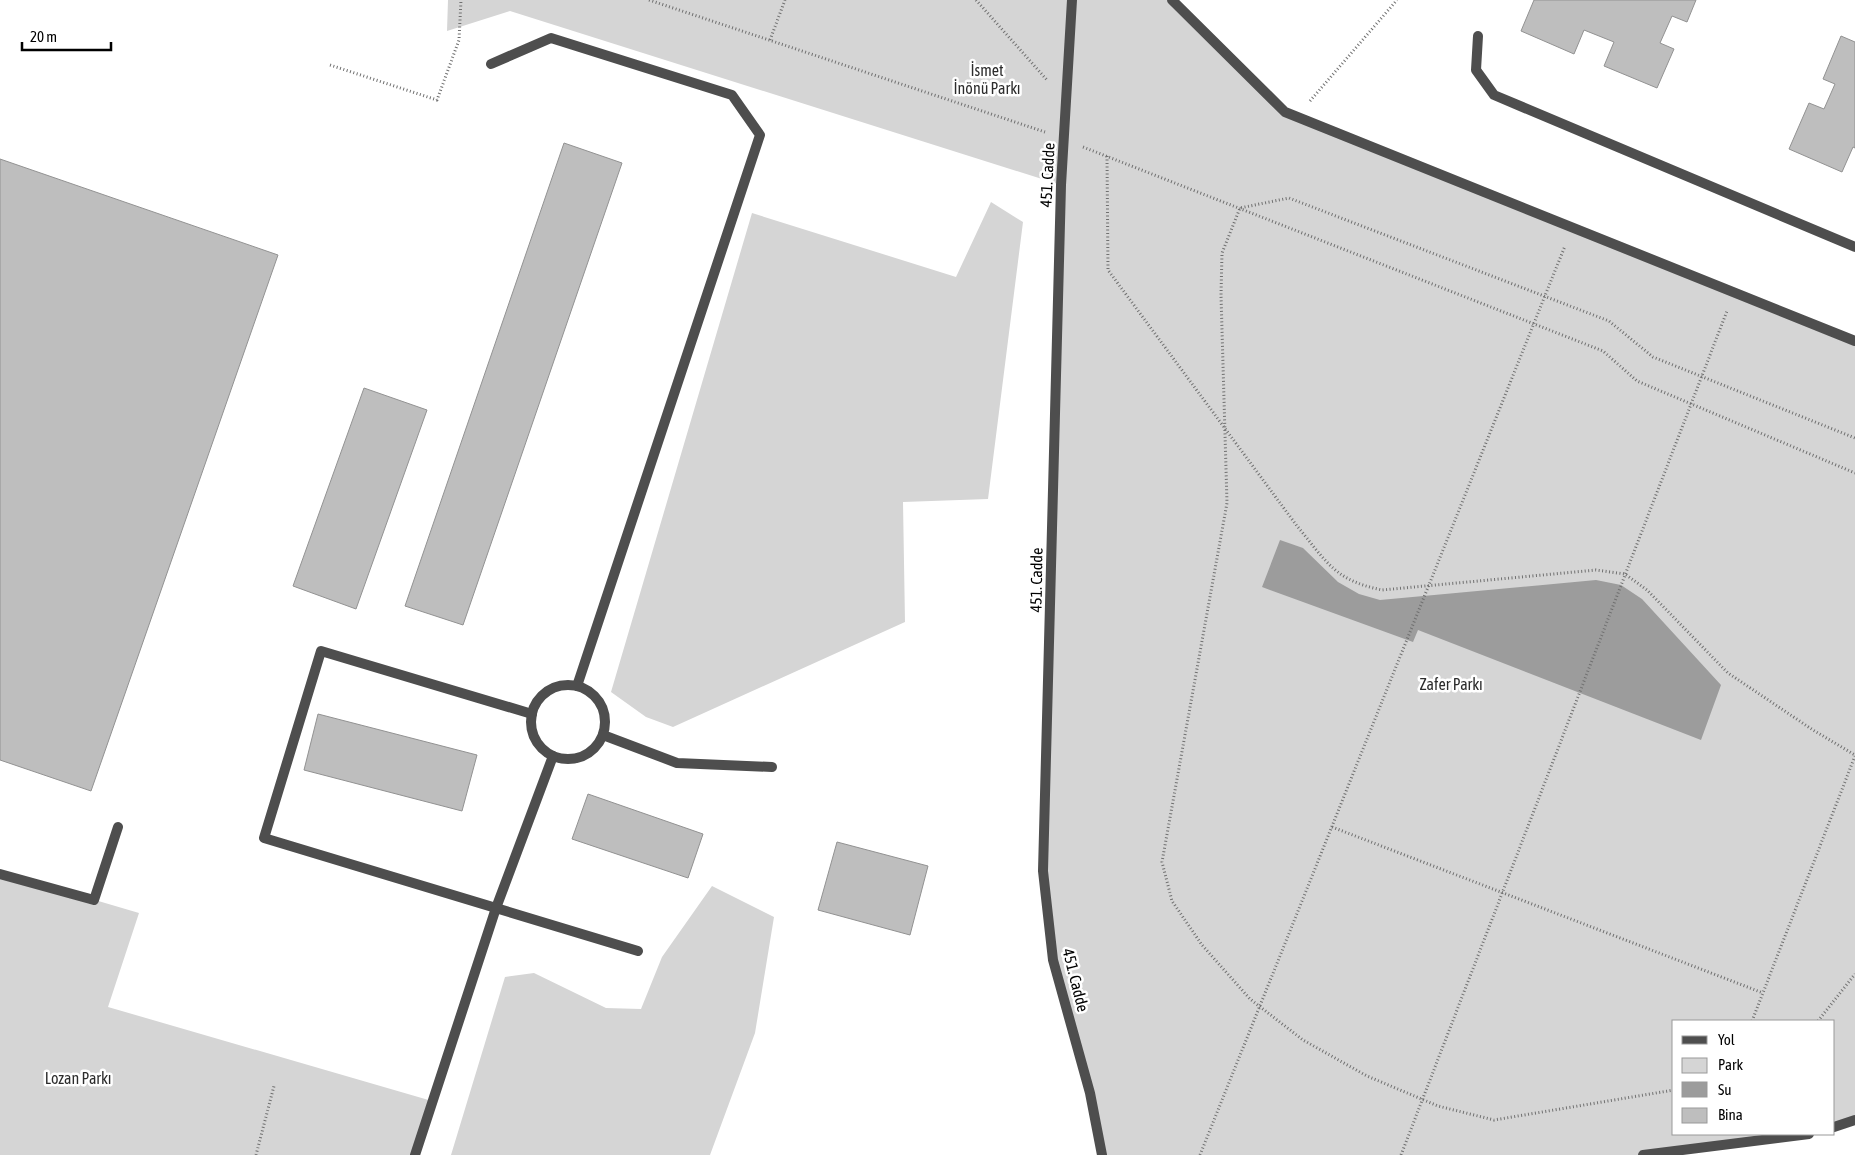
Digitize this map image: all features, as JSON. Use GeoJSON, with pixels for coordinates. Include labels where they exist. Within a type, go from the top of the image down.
{"type":"FeatureCollection","features":[{"type":"Feature","properties":{"kind":"street","name":"451. Cadde"},"geometry":{"type":"LineString","coordinates":[[1072,0],[1061,185],[1043,871],[1053,960],[1090,1093],[1102,1155]]}},
{"type":"Feature","properties":{"kind":"street"},"geometry":{"type":"LineString","coordinates":[[1172,0],[1285,112],[1855,342]]}},
{"type":"Feature","properties":{"kind":"street"},"geometry":{"type":"LineString","coordinates":[[1478,36],[1476,70],[1494,95],[1855,246]]}},
{"type":"Feature","properties":{"kind":"street"},"geometry":{"type":"LineString","coordinates":[[491,64],[551,38],[732,95],[760,135],[577,686]]}},
{"type":"Feature","properties":{"kind":"street"},"geometry":{"type":"LineString","coordinates":[[532,714],[321,652],[264,838],[638,951]]}},
{"type":"Feature","properties":{"kind":"street"},"geometry":{"type":"LineString","coordinates":[[566,684],[577,686],[587,690],[596,697],[602,706],[605,717],[602,735],[594,748],[586,755],[564,759],[553,756],[544,750],[532,732],[530,721],[538,700],[545,692],[566,684]]}},
{"type":"Feature","properties":{"kind":"street"},"geometry":{"type":"LineString","coordinates":[[602,735],[677,763],[772,767]]}},
{"type":"Feature","properties":{"kind":"street"},"geometry":{"type":"LineString","coordinates":[[415,1155],[496,908],[553,756]]}},
{"type":"Feature","properties":{"kind":"street"},"geometry":{"type":"LineString","coordinates":[[0,874],[94,900],[118,827]]}},
{"type":"Feature","properties":{"kind":"street"},"geometry":{"type":"LineString","coordinates":[[1835,1127],[1855,1120]]}},
{"type":"Feature","properties":{"kind":"street"},"geometry":{"type":"LineString","coordinates":[[1643,1155],[1801,1135]]}},
{"type":"Feature","properties":{"kind":"path"},"geometry":{"type":"LineString","coordinates":[[330,65],[437,100],[459,40],[461,0]]}},
{"type":"Feature","properties":{"kind":"path"},"geometry":{"type":"LineString","coordinates":[[649,0],[1064,139],[1534,323],[1603,351],[1637,382],[1855,473]]}},
{"type":"Feature","properties":{"kind":"path"},"geometry":{"type":"LineString","coordinates":[[770,40],[785,0]]}},
{"type":"Feature","properties":{"kind":"path"},"geometry":{"type":"LineString","coordinates":[[976,0],[1066,100]]}},
{"type":"Feature","properties":{"kind":"path"},"geometry":{"type":"LineString","coordinates":[[1296,116],[1397,0]]}},
{"type":"Feature","properties":{"kind":"path"},"geometry":{"type":"LineString","coordinates":[[1106,156],[1108,270],[1297,526],[1323,557],[1342,575],[1360,584],[1382,590],[1596,570],[1625,574],[1647,590],[1728,674],[1855,756],[1752,1020]]}},
{"type":"Feature","properties":{"kind":"path"},"geometry":{"type":"LineString","coordinates":[[1240,208],[1289,198],[1609,321],[1653,357],[1855,438]]}},
{"type":"Feature","properties":{"kind":"path"},"geometry":{"type":"LineString","coordinates":[[1240,208],[1222,253],[1221,294],[1227,503],[1162,862],[1172,901],[1202,945],[1250,999],[1311,1044],[1367,1076],[1438,1106],[1494,1120],[1672,1090]]}},
{"type":"Feature","properties":{"kind":"path"},"geometry":{"type":"LineString","coordinates":[[1200,1155],[1573,228]]}},
{"type":"Feature","properties":{"kind":"path"},"geometry":{"type":"LineString","coordinates":[[1402,1155],[1734,293]]}},
{"type":"Feature","properties":{"kind":"path"},"geometry":{"type":"LineString","coordinates":[[1332,827],[1763,993]]}},
{"type":"Feature","properties":{"kind":"path"},"geometry":{"type":"LineString","coordinates":[[1819,1020],[1855,974]]}},
{"type":"Feature","properties":{"kind":"path"},"geometry":{"type":"LineString","coordinates":[[256,1155],[274,1086]]}},
{"type":"Feature","properties":{"kind":"green space","name":"Zafer Parkı"},"geometry":{"type":"Polygon","coordinates":[[[448,0],[1172,0],[1285,112],[1855,341],[1855,1120],[1835,1127],[1835,1020],[1672,1020],[1672,1135],[1801,1135],[1643,1155],[1102,1155],[1053,960],[1043,871],[1061,185],[510,11],[447,31],[448,0]]]}},
{"type":"Feature","properties":{"kind":"green space"},"geometry":{"type":"Polygon","coordinates":[[[991,202],[1023,222],[988,499],[903,502],[905,622],[673,727],[646,717],[611,692],[752,213],[956,277],[991,202]]]}},
{"type":"Feature","properties":{"kind":"green space","name":"Lozan Parkı"},"geometry":{"type":"Polygon","coordinates":[[[0,872],[139,913],[108,1007],[432,1101],[415,1155],[0,1155],[0,872]]]}},
{"type":"Feature","properties":{"kind":"green space"},"geometry":{"type":"Polygon","coordinates":[[[712,886],[774,917],[755,1033],[710,1155],[451,1155],[505,977],[534,973],[606,1008],[641,1009],[662,957],[712,886]]]}},
{"type":"Feature","properties":{"kind":"water"},"geometry":{"type":"Polygon","coordinates":[[[1280,540],[1303,548],[1338,582],[1359,594],[1380,600],[1596,580],[1621,585],[1642,599],[1721,685],[1701,740],[1418,630],[1413,642],[1262,587],[1280,540]]]}},
{"type":"Feature","properties":{"kind":"building"},"geometry":{"type":"Polygon","coordinates":[[[1534,0],[1696,0],[1687,22],[1672,16],[1660,43],[1674,49],[1657,88],[1604,66],[1614,42],[1584,30],[1574,54],[1521,31],[1534,0]]]}},
{"type":"Feature","properties":{"kind":"building"},"geometry":{"type":"Polygon","coordinates":[[[1841,36],[1855,42],[1855,148],[1853,147],[1842,172],[1789,149],[1809,103],[1824,109],[1835,84],[1823,79],[1841,36]]]}},
{"type":"Feature","properties":{"kind":"building"},"geometry":{"type":"Polygon","coordinates":[[[564,143],[622,163],[463,625],[405,606],[564,143]]]}},
{"type":"Feature","properties":{"kind":"building"},"geometry":{"type":"Polygon","coordinates":[[[0,159],[278,255],[91,791],[0,760],[0,159]]]}},
{"type":"Feature","properties":{"kind":"building"},"geometry":{"type":"Polygon","coordinates":[[[364,388],[427,410],[356,609],[293,586],[364,388]]]}},
{"type":"Feature","properties":{"kind":"building"},"geometry":{"type":"Polygon","coordinates":[[[318,714],[477,755],[462,811],[304,770],[318,714]]]}},
{"type":"Feature","properties":{"kind":"building"},"geometry":{"type":"Polygon","coordinates":[[[588,794],[703,834],[688,878],[572,839],[588,794]]]}},
{"type":"Feature","properties":{"kind":"building"},"geometry":{"type":"Polygon","coordinates":[[[837,842],[928,866],[910,935],[818,910],[837,842]]]}},
{"type":"Feature","properties":{"kind":"park label","name":"İsmet İnönü Parkı"},"geometry":{"type":"Point","coordinates":[987,79]}}]}
